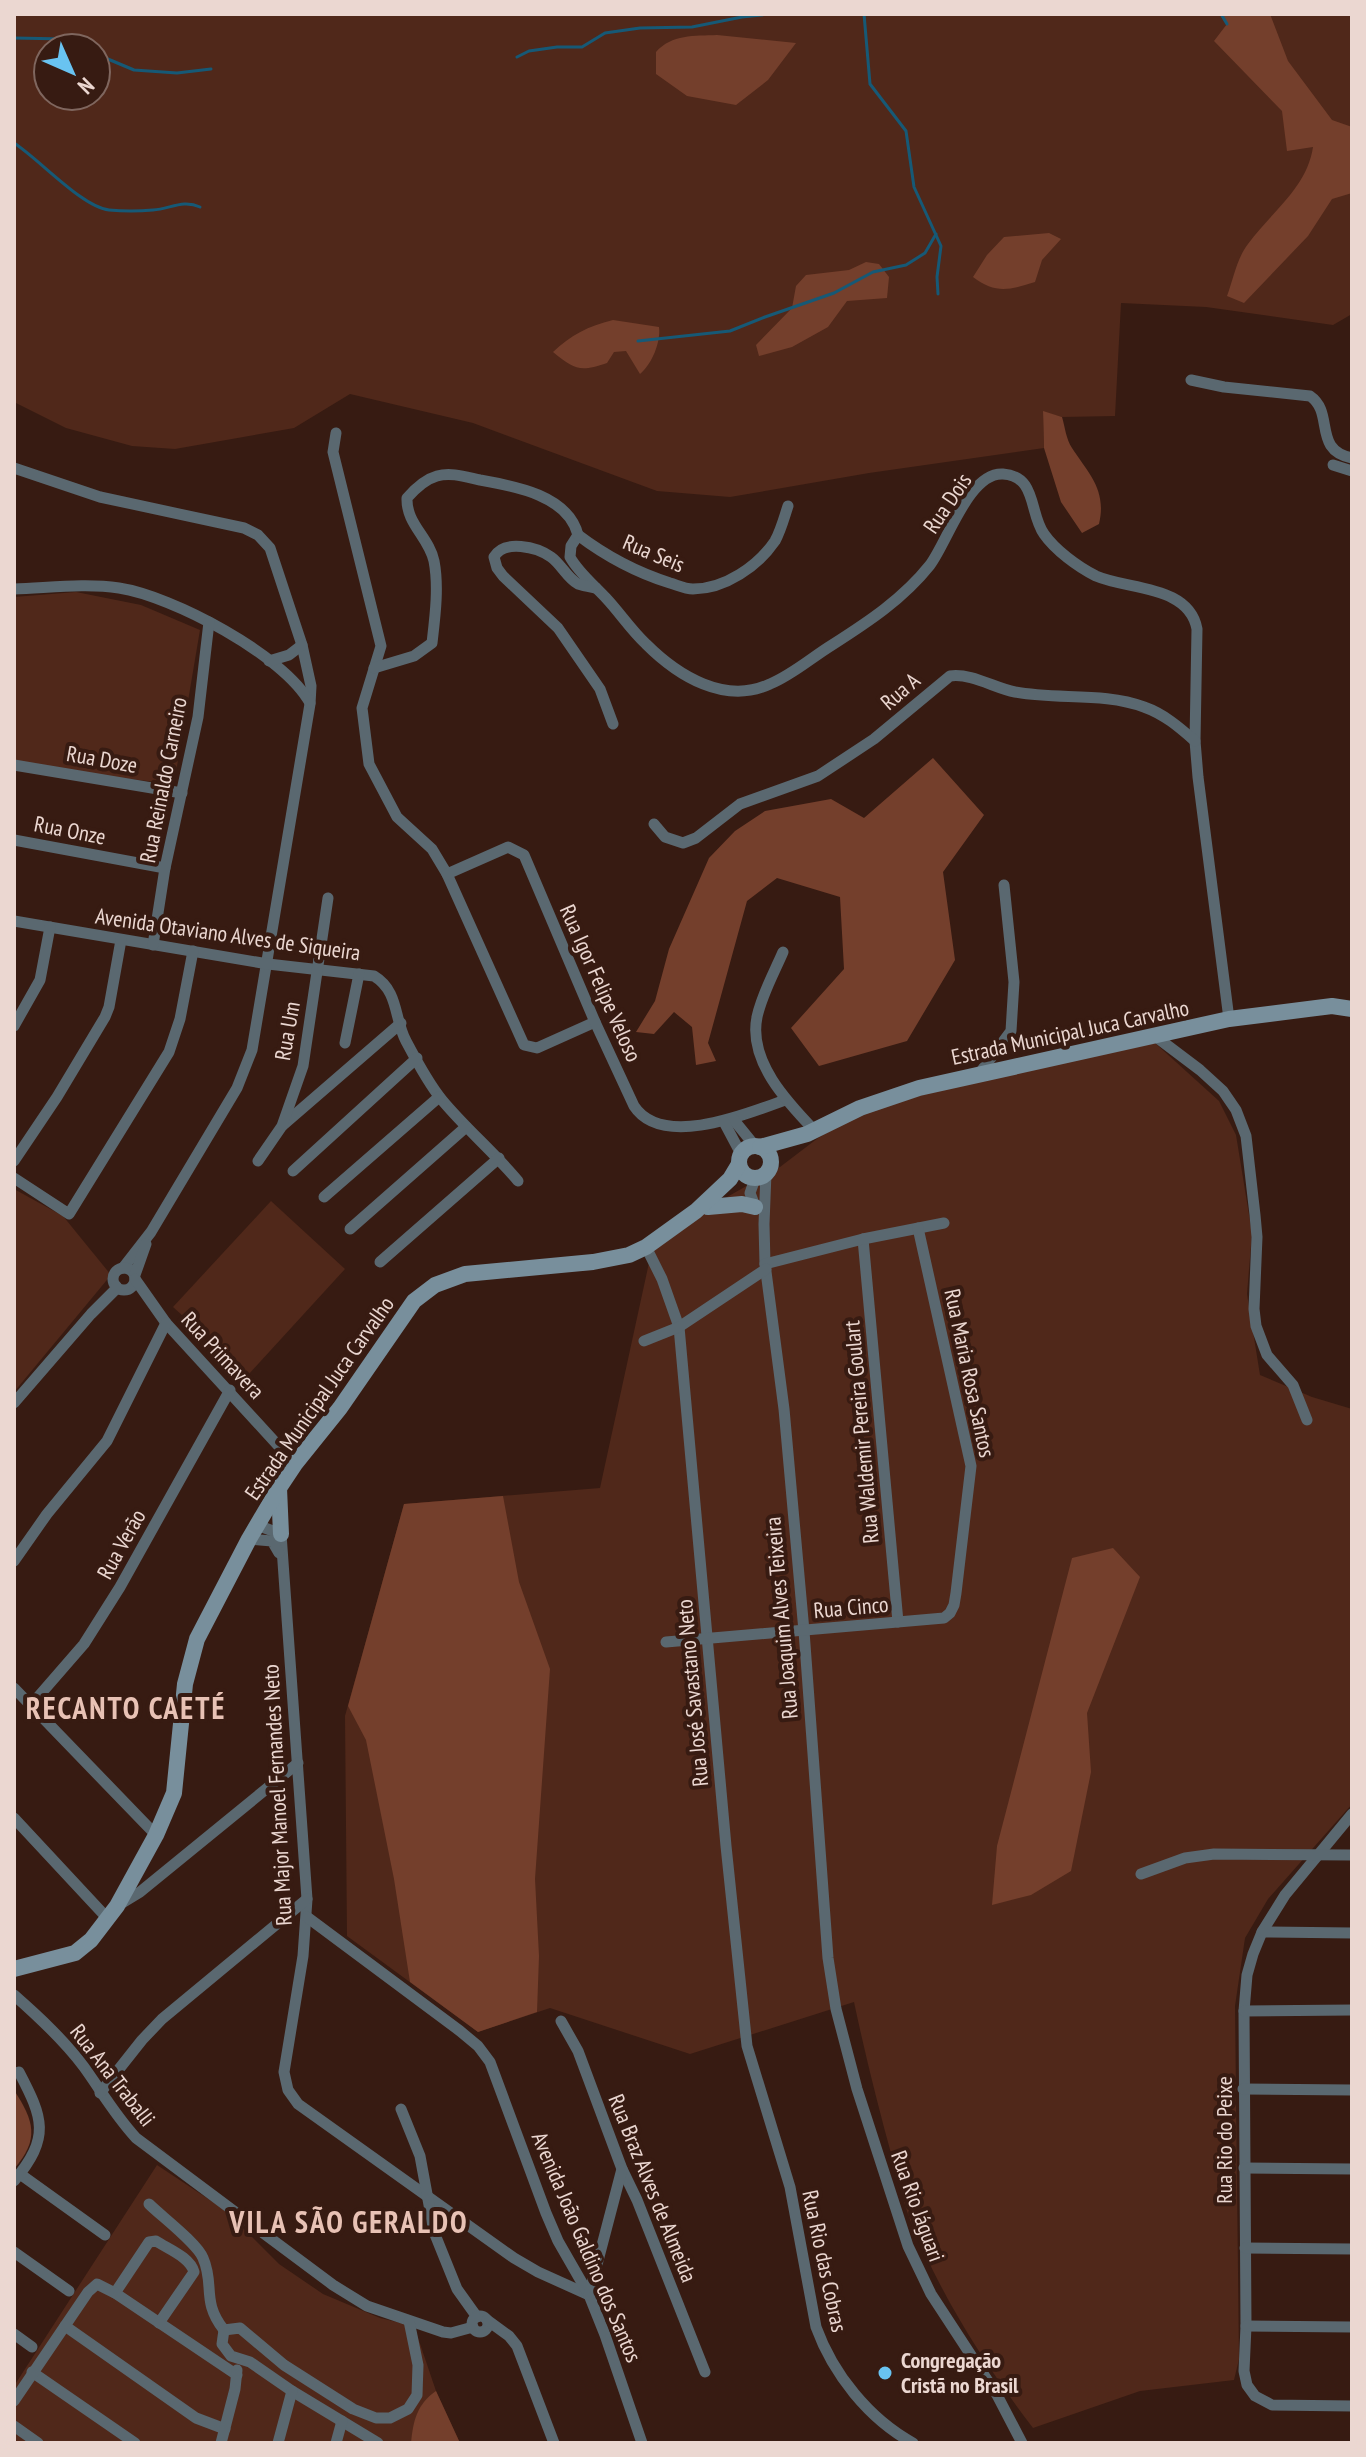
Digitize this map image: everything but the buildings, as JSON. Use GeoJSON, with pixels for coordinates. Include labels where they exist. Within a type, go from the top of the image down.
{"type":"FeatureCollection","features":[{"type":"Feature","properties":{"kind":"street"},"geometry":{"type":"LineString","coordinates":[[1191,380],[1224,387],[1310,396],[1322,409],[1327,440],[1339,454],[1352,458]]}},
{"type":"Feature","properties":{"kind":"street"},"geometry":{"type":"LineString","coordinates":[[336,433],[333,452],[381,646],[362,708],[369,764],[397,817],[432,849],[447,874],[524,1045],[537,1048],[595,1022]]}},
{"type":"Feature","properties":{"kind":"street"},"geometry":{"type":"LineString","coordinates":[[1333,465],[1352,471]]}},
{"type":"Feature","properties":{"kind":"street"},"geometry":{"type":"LineString","coordinates":[[14,468],[100,497],[244,528],[258,535],[270,548],[302,645],[311,686],[268,964],[247,1066],[151,1232],[114,1275],[121,1288]]}},
{"type":"Feature","properties":{"kind":"street"},"geometry":{"type":"LineString","coordinates":[[374,668],[414,656],[432,643],[434,561],[427,541],[407,510],[407,498],[431,478],[458,475],[537,494],[568,516],[576,527],[574,540]]}},
{"type":"Feature","properties":{"kind":"street","name":"Rua Dois"},"geometry":{"type":"LineString","coordinates":[[574,540],[570,557],[573,562],[640,639],[669,666],[716,688],[734,692],[754,690],[782,678],[866,624],[898,599],[930,565],[975,488],[993,475],[1013,476],[1022,480],[1028,488],[1035,516],[1045,536],[1083,569],[1098,577],[1178,600],[1194,617],[1197,629],[1195,741],[1229,1019]]}},
{"type":"Feature","properties":{"kind":"street","name":"Rua Seis"},"geometry":{"type":"LineString","coordinates":[[574,540],[646,575],[685,588],[707,588],[735,577],[757,561],[776,539],[788,506]]}},
{"type":"Feature","properties":{"kind":"street"},"geometry":{"type":"LineString","coordinates":[[597,588],[577,583],[553,558],[531,550],[507,547],[500,549],[494,557],[503,576],[558,628],[591,673],[613,724]]}},
{"type":"Feature","properties":{"kind":"street"},"geometry":{"type":"LineString","coordinates":[[14,589],[122,588],[161,601],[209,622],[244,643],[304,692],[310,704]]}},
{"type":"Feature","properties":{"kind":"street","name":"Rua Reinaldo Carneiro"},"geometry":{"type":"LineString","coordinates":[[153,945],[165,868],[198,717],[209,622]]}},
{"type":"Feature","properties":{"kind":"street"},"geometry":{"type":"LineString","coordinates":[[269,661],[289,655],[302,645]]}},
{"type":"Feature","properties":{"kind":"street","name":"Rua A"},"geometry":{"type":"LineString","coordinates":[[654,824],[665,837],[683,843],[696,838],[740,804],[830,770],[874,739],[950,676],[960,675],[1018,693],[1122,701],[1142,706],[1177,724],[1195,741]]}},
{"type":"Feature","properties":{"kind":"street","name":"Rua Doze"},"geometry":{"type":"LineString","coordinates":[[14,765],[182,793]]}},
{"type":"Feature","properties":{"kind":"street","name":"Rua Onze"},"geometry":{"type":"LineString","coordinates":[[14,840],[165,868]]}},
{"type":"Feature","properties":{"kind":"street","name":"Rua Igor Felipe Veloso"},"geometry":{"type":"LineString","coordinates":[[447,874],[508,847],[524,855],[595,1022],[634,1106],[643,1118],[670,1125],[729,1120]]}},
{"type":"Feature","properties":{"kind":"street"},"geometry":{"type":"LineString","coordinates":[[979,1074],[1011,1031],[1014,982],[1004,885]]}},
{"type":"Feature","properties":{"kind":"street","name":"Rua Um"},"geometry":{"type":"LineString","coordinates":[[258,1161],[282,1126],[303,1066],[328,898]]}},
{"type":"Feature","properties":{"kind":"street","name":"Avenida Otaviano Alves de Siqueira"},"geometry":{"type":"LineString","coordinates":[[14,921],[268,964],[374,976],[391,994],[404,1038],[439,1097],[518,1181]]}},
{"type":"Feature","properties":{"kind":"street"},"geometry":{"type":"LineString","coordinates":[[14,1026],[40,980],[50,927]]}},
{"type":"Feature","properties":{"kind":"street"},"geometry":{"type":"LineString","coordinates":[[14,1161],[105,1017],[121,940]]}},
{"type":"Feature","properties":{"kind":"street"},"geometry":{"type":"LineString","coordinates":[[14,1178],[69,1214],[169,1052],[180,1019],[193,951]]}},
{"type":"Feature","properties":{"kind":"street"},"geometry":{"type":"LineString","coordinates":[[783,952],[759,1009],[756,1039],[767,1069],[785,1100],[811,1132]]}},
{"type":"Feature","properties":{"kind":"street"},"geometry":{"type":"LineString","coordinates":[[345,1043],[359,974]]}},
{"type":"Feature","properties":{"kind":"street","name":"Estrada Municipal Juca Carvalho"},"geometry":{"type":"LineString","coordinates":[[811,1132],[860,1108],[979,1074],[1229,1019],[1332,1006],[1352,1009]]}},
{"type":"Feature","properties":{"kind":"street"},"geometry":{"type":"LineString","coordinates":[[282,1126],[401,1023]]}},
{"type":"Feature","properties":{"kind":"street"},"geometry":{"type":"LineString","coordinates":[[1155,1036],[1223,1091],[1236,1110],[1246,1136],[1255,1215],[1256,1326],[1267,1355],[1293,1385],[1307,1420]]}},
{"type":"Feature","properties":{"kind":"street"},"geometry":{"type":"LineString","coordinates":[[293,1171],[417,1058]]}},
{"type":"Feature","properties":{"kind":"street"},"geometry":{"type":"LineString","coordinates":[[324,1197],[439,1097]]}},
{"type":"Feature","properties":{"kind":"street"},"geometry":{"type":"LineString","coordinates":[[761,1175],[743,1173],[749,1153],[729,1120],[785,1100]]}},
{"type":"Feature","properties":{"kind":"street"},"geometry":{"type":"LineString","coordinates":[[350,1229],[466,1127]]}},
{"type":"Feature","properties":{"kind":"street"},"geometry":{"type":"LineString","coordinates":[[702,1209],[749,1153],[811,1132]]}},
{"type":"Feature","properties":{"kind":"street"},"geometry":{"type":"LineString","coordinates":[[702,1209],[761,1175],[811,1132]]}},
{"type":"Feature","properties":{"kind":"street"},"geometry":{"type":"LineString","coordinates":[[749,1153],[769,1154],[771,1159],[750,1193],[764,1224]]}},
{"type":"Feature","properties":{"kind":"street"},"geometry":{"type":"LineString","coordinates":[[380,1262],[499,1158]]}},
{"type":"Feature","properties":{"kind":"street","name":"Rua Joaquim Alves Teixeira"},"geometry":{"type":"LineString","coordinates":[[761,1175],[766,1267],[784,1409],[804,1631],[828,1958],[836,2009]]}},
{"type":"Feature","properties":{"kind":"street"},"geometry":{"type":"LineString","coordinates":[[702,1209],[726,1204],[755,1207]]}},
{"type":"Feature","properties":{"kind":"street","name":"Estrada Municipal Juca Carvalho"},"geometry":{"type":"LineString","coordinates":[[14,1969],[75,1953],[87,1944],[113,1912],[156,1835],[177,1779],[185,1684],[193,1652],[253,1532],[279,1488],[340,1408],[414,1301],[435,1285],[480,1271],[613,1260],[646,1247],[702,1209]]}},
{"type":"Feature","properties":{"kind":"street"},"geometry":{"type":"LineString","coordinates":[[644,1341],[679,1327],[766,1267],[863,1239],[944,1223]]}},
{"type":"Feature","properties":{"kind":"street","name":"Rua Maria Rosa Santos"},"geometry":{"type":"LineString","coordinates":[[918,1228],[971,1466],[954,1605],[944,1618]]}},
{"type":"Feature","properties":{"kind":"street"},"geometry":{"type":"LineString","coordinates":[[14,1403],[116,1289],[133,1286],[151,1232]]}},
{"type":"Feature","properties":{"kind":"street","name":"Rua Waldemir Pereira Goulart"},"geometry":{"type":"LineString","coordinates":[[863,1239],[898,1622]]}},
{"type":"Feature","properties":{"kind":"street","name":"Rua José Savastano Neto"},"geometry":{"type":"LineString","coordinates":[[646,1247],[662,1279],[679,1327],[739,1973],[750,2056]]}},
{"type":"Feature","properties":{"kind":"street"},"geometry":{"type":"LineString","coordinates":[[123,1268],[130,1270],[135,1277]]}},
{"type":"Feature","properties":{"kind":"street","name":"Rua Primavera"},"geometry":{"type":"LineString","coordinates":[[135,1277],[166,1323],[295,1464]]}},
{"type":"Feature","properties":{"kind":"street","name":"Rua Primavera"},"geometry":{"type":"LineString","coordinates":[[121,1288],[154,1308]]}},
{"type":"Feature","properties":{"kind":"street"},"geometry":{"type":"LineString","coordinates":[[14,1561],[47,1514],[107,1441],[166,1323]]}},
{"type":"Feature","properties":{"kind":"street","name":"Rua Verão"},"geometry":{"type":"LineString","coordinates":[[31,1705],[84,1644],[120,1587],[230,1390]]}},
{"type":"Feature","properties":{"kind":"street"},"geometry":{"type":"LineString","coordinates":[[253,1532],[281,1534],[279,1488]]}},
{"type":"Feature","properties":{"kind":"street"},"geometry":{"type":"LineString","coordinates":[[253,1532],[272,1541],[282,1562]]}},
{"type":"Feature","properties":{"kind":"street","name":"Rua Major Manoel Fernandes Neto"},"geometry":{"type":"LineString","coordinates":[[281,1534],[307,1899],[303,1956],[284,2072],[288,2090],[298,2104],[514,2258],[589,2295]]}},
{"type":"Feature","properties":{"kind":"street","name":"Rua Cinco"},"geometry":{"type":"LineString","coordinates":[[666,1642],[944,1618]]}},
{"type":"Feature","properties":{"kind":"street"},"geometry":{"type":"LineString","coordinates":[[14,1688],[156,1835]]}},
{"type":"Feature","properties":{"kind":"street"},"geometry":{"type":"LineString","coordinates":[[14,1818],[113,1912],[298,1763]]}},
{"type":"Feature","properties":{"kind":"street","name":"Rua Rio do Peixe"},"geometry":{"type":"LineString","coordinates":[[1352,1814],[1275,1908],[1262,1932],[1247,1975],[1243,2089],[1244,2371],[1247,2385],[1261,2401],[1272,2405],[1352,2406]]}},
{"type":"Feature","properties":{"kind":"street"},"geometry":{"type":"LineString","coordinates":[[1141,1874],[1195,1856],[1352,1855]]}},
{"type":"Feature","properties":{"kind":"street"},"geometry":{"type":"LineString","coordinates":[[100,2093],[162,2019],[307,1899]]}},
{"type":"Feature","properties":{"kind":"street","name":"Avenida João Galdino dos Santos"},"geometry":{"type":"LineString","coordinates":[[307,1917],[460,2031],[478,2046],[490,2062],[546,2213],[589,2295],[642,2443]]}},
{"type":"Feature","properties":{"kind":"street"},"geometry":{"type":"LineString","coordinates":[[1262,1932],[1352,1933]]}},
{"type":"Feature","properties":{"kind":"street","name":"Rua Ana Traballi"},"geometry":{"type":"LineString","coordinates":[[14,1995],[57,2035],[83,2066],[112,2112],[149,2150],[345,2293],[367,2306],[451,2333],[481,2324],[505,2332],[517,2346],[554,2443]]}},
{"type":"Feature","properties":{"kind":"street","name":"Rua Rio Jáguari"},"geometry":{"type":"LineString","coordinates":[[836,2009],[857,2089],[913,2258],[931,2294],[997,2395],[1022,2443]]}},
{"type":"Feature","properties":{"kind":"street"},"geometry":{"type":"LineString","coordinates":[[1244,2011],[1352,2010]]}},
{"type":"Feature","properties":{"kind":"street","name":"Rua Braz Alves de Almeida"},"geometry":{"type":"LineString","coordinates":[[561,2021],[578,2051],[622,2169],[705,2372]]}},
{"type":"Feature","properties":{"kind":"street","name":"Rua Rio das Cobras"},"geometry":{"type":"LineString","coordinates":[[750,2056],[790,2187],[816,2327],[823,2348],[867,2407],[886,2425],[913,2443]]}},
{"type":"Feature","properties":{"kind":"street"},"geometry":{"type":"LineString","coordinates":[[19,2072],[36,2105],[40,2136],[17,2178],[105,2235]]}},
{"type":"Feature","properties":{"kind":"street"},"geometry":{"type":"LineString","coordinates":[[1243,2089],[1352,2090]]}},
{"type":"Feature","properties":{"kind":"street"},"geometry":{"type":"LineString","coordinates":[[401,2109],[420,2156],[434,2232],[449,2273],[481,2324]]}},
{"type":"Feature","properties":{"kind":"street"},"geometry":{"type":"LineString","coordinates":[[1244,2168],[1352,2169]]}},
{"type":"Feature","properties":{"kind":"street"},"geometry":{"type":"LineString","coordinates":[[589,2295],[622,2169]]}},
{"type":"Feature","properties":{"kind":"street"},"geometry":{"type":"LineString","coordinates":[[149,2204],[200,2252],[206,2265],[211,2311],[224,2330]]}},
{"type":"Feature","properties":{"kind":"street"},"geometry":{"type":"LineString","coordinates":[[115,2293],[149,2242],[156,2241],[186,2259],[194,2272],[159,2323]]}},
{"type":"Feature","properties":{"kind":"street"},"geometry":{"type":"LineString","coordinates":[[1245,2248],[1352,2249]]}},
{"type":"Feature","properties":{"kind":"street"},"geometry":{"type":"LineString","coordinates":[[14,2252],[69,2291]]}},
{"type":"Feature","properties":{"kind":"street"},"geometry":{"type":"LineString","coordinates":[[14,2401],[95,2285],[103,2285],[237,2375]]}},
{"type":"Feature","properties":{"kind":"street"},"geometry":{"type":"LineString","coordinates":[[224,2330],[240,2328],[284,2365],[353,2409],[376,2418],[390,2418],[408,2409],[417,2395],[418,2365],[409,2321]]}},
{"type":"Feature","properties":{"kind":"street"},"geometry":{"type":"LineString","coordinates":[[65,2326],[185,2412],[204,2423],[225,2429]]}},
{"type":"Feature","properties":{"kind":"street"},"geometry":{"type":"LineString","coordinates":[[1246,2326],[1352,2327]]}},
{"type":"Feature","properties":{"kind":"street"},"geometry":{"type":"LineString","coordinates":[[224,2330],[224,2349],[231,2356],[250,2362],[378,2443]]}},
{"type":"Feature","properties":{"kind":"street"},"geometry":{"type":"LineString","coordinates":[[14,2334],[32,2347]]}},
{"type":"Feature","properties":{"kind":"street"},"geometry":{"type":"LineString","coordinates":[[221,2443],[237,2375],[236,2357]]}},
{"type":"Feature","properties":{"kind":"street"},"geometry":{"type":"LineString","coordinates":[[32,2372],[135,2443]]}},
{"type":"Feature","properties":{"kind":"street"},"geometry":{"type":"LineString","coordinates":[[278,2443],[292,2391]]}},
{"type":"Feature","properties":{"kind":"street"},"geometry":{"type":"LineString","coordinates":[[336,2443],[342,2421]]}},
{"type":"Feature","properties":{"kind":"street"},"geometry":{"type":"LineString","coordinates":[[14,2426],[38,2443]]}},
{"type":"Feature","properties":{"kind":"shaded area"},"geometry":{"type":"Polygon","coordinates":[[[14,14],[1352,14],[1352,314],[1333,325],[1206,307],[1121,303],[1115,416],[1062,417],[1043,412],[1044,448],[730,497],[657,491],[473,423],[350,394],[294,428],[175,449],[132,446],[66,428],[14,402],[14,14]]]}},
{"type":"Feature","properties":{"kind":"shaded area"},"geometry":{"type":"Polygon","coordinates":[[[1221,14],[1270,14],[1288,61],[1332,120],[1352,127],[1352,193],[1332,199],[1308,236],[1244,303],[1227,296],[1241,256],[1304,175],[1313,147],[1287,151],[1282,111],[1214,41],[1227,24],[1221,14]]]}},
{"type":"Feature","properties":{"kind":"shaded area"},"geometry":{"type":"Polygon","coordinates":[[[717,35],[796,43],[768,80],[736,105],[687,96],[656,74],[656,52],[662,46],[684,37],[717,35]]]}},
{"type":"Feature","properties":{"kind":"shaded area"},"geometry":{"type":"Polygon","coordinates":[[[1049,233],[1061,239],[1042,260],[1035,282],[1003,289],[988,286],[973,277],[987,255],[1004,237],[1049,233]]]}},
{"type":"Feature","properties":{"kind":"shaded area"},"geometry":{"type":"Polygon","coordinates":[[[866,262],[879,264],[889,277],[887,298],[847,301],[828,327],[792,347],[759,356],[756,345],[792,308],[796,286],[806,275],[849,270],[866,262]]]}},
{"type":"Feature","properties":{"kind":"shaded area"},"geometry":{"type":"Polygon","coordinates":[[[613,320],[659,327],[655,352],[640,374],[626,351],[614,352],[607,363],[590,368],[573,366],[553,352],[580,332],[613,320]]]}},
{"type":"Feature","properties":{"kind":"shaded area"},"geometry":{"type":"Polygon","coordinates":[[[1043,411],[1062,417],[1070,444],[1095,483],[1101,501],[1099,524],[1082,533],[1061,502],[1044,448],[1043,411]]]}},
{"type":"Feature","properties":{"kind":"shaded area"},"geometry":{"type":"Polygon","coordinates":[[[76,592],[141,605],[200,630],[174,784],[14,766],[14,597],[76,592]]]}},
{"type":"Feature","properties":{"kind":"shaded area"},"geometry":{"type":"Polygon","coordinates":[[[933,758],[984,815],[943,872],[955,960],[907,1041],[819,1066],[791,1028],[844,969],[840,897],[777,878],[747,901],[708,1043],[716,1061],[696,1065],[692,1027],[674,1012],[654,1034],[636,1032],[655,1001],[669,949],[709,858],[735,831],[765,811],[831,799],[864,818],[933,758]]]}},
{"type":"Feature","properties":{"kind":"shaded area"},"geometry":{"type":"Polygon","coordinates":[[[1155,1043],[1219,1101],[1236,1135],[1252,1233],[1247,1294],[1260,1375],[1312,1397],[1352,1409],[1352,1804],[1268,1899],[1245,1938],[1235,2006],[1239,2359],[1234,2380],[1140,2391],[1033,2428],[965,2329],[936,2277],[911,2222],[854,2002],[690,2054],[550,2008],[478,2032],[347,1936],[345,1716],[404,1504],[600,1488],[652,1249],[713,1205],[780,1167],[818,1138],[863,1111],[919,1093],[1155,1043]]]}},
{"type":"Feature","properties":{"kind":"shaded area"},"geometry":{"type":"Polygon","coordinates":[[[14,1189],[63,1216],[111,1275],[14,1392],[14,1189]]]}},
{"type":"Feature","properties":{"kind":"shaded area"},"geometry":{"type":"Polygon","coordinates":[[[271,1201],[345,1269],[248,1375],[173,1307],[271,1201]]]}},
{"type":"Feature","properties":{"kind":"shaded area"},"geometry":{"type":"Polygon","coordinates":[[[503,1496],[519,1582],[550,1669],[535,1879],[539,1956],[537,2012],[478,2032],[410,1982],[394,1879],[366,1740],[348,1706],[404,1504],[503,1496]]]}},
{"type":"Feature","properties":{"kind":"shaded area"},"geometry":{"type":"Polygon","coordinates":[[[1113,1548],[1140,1577],[1087,1713],[1091,1772],[1071,1871],[1031,1895],[992,1905],[997,1846],[1072,1558],[1113,1548]]]}},
{"type":"Feature","properties":{"kind":"shaded area"},"geometry":{"type":"Polygon","coordinates":[[[14,2090],[30,2121],[31,2139],[14,2169],[14,2090]]]}},
{"type":"Feature","properties":{"kind":"shaded area"},"geometry":{"type":"Polygon","coordinates":[[[157,2165],[225,2210],[279,2264],[323,2294],[380,2318],[414,2326],[436,2391],[460,2443],[14,2443],[14,2386],[157,2165]]]}},
{"type":"Feature","properties":{"kind":"shaded area"},"geometry":{"type":"Polygon","coordinates":[[[436,2391],[460,2443],[411,2443],[417,2414],[436,2391]]]}},
{"type":"Feature","properties":{"kind":"waterway"},"geometry":{"type":"LineString","coordinates":[[517,57],[529,51],[582,47],[605,33],[640,28],[692,27],[770,14]]}},
{"type":"Feature","properties":{"kind":"waterway"},"geometry":{"type":"LineString","coordinates":[[864,14],[870,84],[906,131],[914,187],[941,246],[938,294]]}},
{"type":"Feature","properties":{"kind":"waterway"},"geometry":{"type":"LineString","coordinates":[[1221,14],[1227,24]]}},
{"type":"Feature","properties":{"kind":"waterway"},"geometry":{"type":"LineString","coordinates":[[14,38],[32,38]]}},
{"type":"Feature","properties":{"kind":"waterway"},"geometry":{"type":"LineString","coordinates":[[112,61],[134,70],[177,73],[211,69]]}},
{"type":"Feature","properties":{"kind":"waterway"},"geometry":{"type":"LineString","coordinates":[[14,143],[74,192],[98,207],[131,211],[182,204],[200,207]]}},
{"type":"Feature","properties":{"kind":"waterway"},"geometry":{"type":"LineString","coordinates":[[638,341],[730,331],[834,293],[873,272],[906,265],[925,253],[936,234]]}},
{"type":"Feature","properties":{"kind":"place","name":"Congregação Cristã no Brasil"},"geometry":{"type":"Point","coordinates":[885,2373]}},
{"type":"Feature","properties":{"kind":"district","name":"RECANTO CAETÉ"},"geometry":{"type":"Point","coordinates":[126,1709]}},
{"type":"Feature","properties":{"kind":"district","name":"VILA SÃO GERALDO"},"geometry":{"type":"Point","coordinates":[349,2223]}}]}
